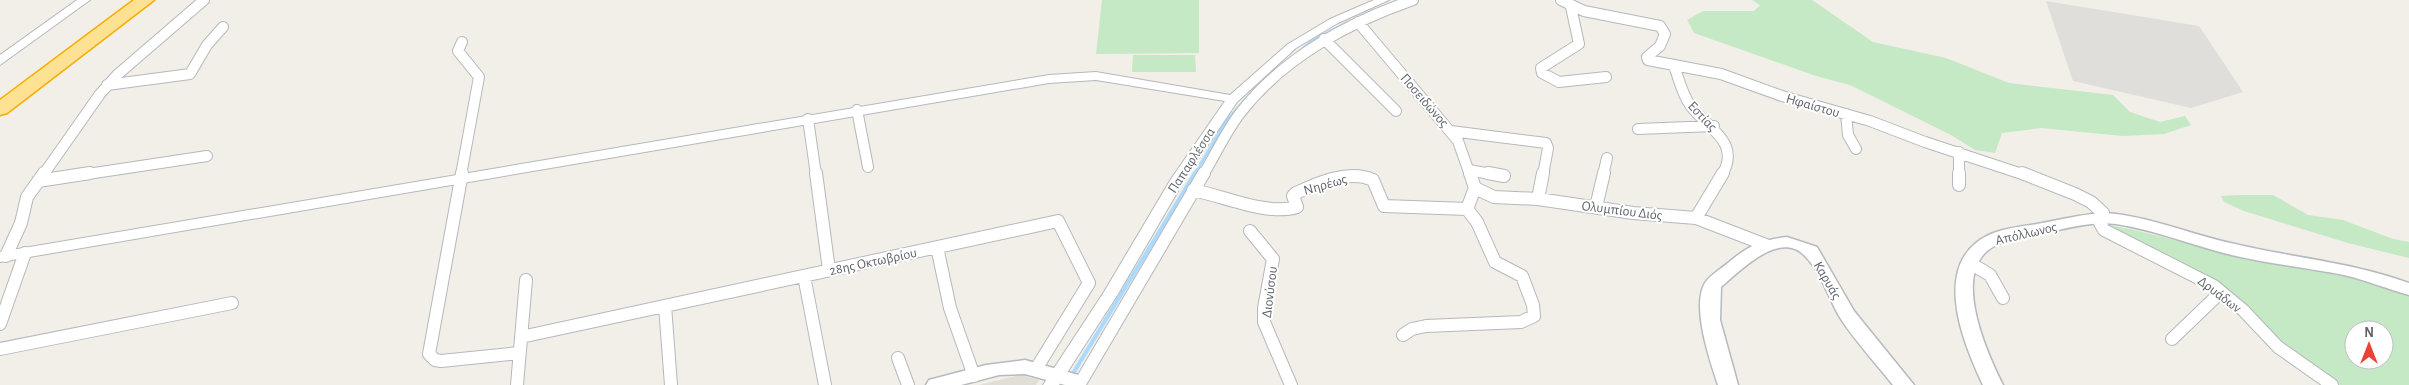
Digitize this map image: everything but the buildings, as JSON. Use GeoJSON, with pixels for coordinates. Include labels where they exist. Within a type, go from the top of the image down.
{"type":"FeatureCollection","features":[{"type":"Feature","properties":{"kind":"highway"},"geometry":{"type":"LineString","coordinates":[[0,98],[130,0]]}},
{"type":"Feature","properties":{"kind":"highway"},"geometry":{"type":"LineString","coordinates":[[0,109],[145,0]]}},
{"type":"Feature","properties":{"kind":"main road","name":"Απόλλωνος"},"geometry":{"type":"LineString","coordinates":[[1993,385],[1984,366],[1964,302],[1963,290],[1970,263],[1980,248],[2002,237],[2084,220],[2118,219],[2236,250],[2328,265],[2386,280],[2409,289]]}},
{"type":"Feature","properties":{"kind":"main road","name":"Καρυάς"},"geometry":{"type":"LineString","coordinates":[[1728,385],[1721,366],[1710,311],[1713,284],[1749,254],[1766,245],[1787,242],[1811,252],[1847,314],[1904,385]]}},
{"type":"Feature","properties":{"kind":"main road"},"geometry":{"type":"LineString","coordinates":[[936,385],[1006,368],[1036,369],[1065,382]]}},
{"type":"Feature","properties":{"kind":"street"},"geometry":{"type":"LineString","coordinates":[[0,61],[84,0]]}},
{"type":"Feature","properties":{"kind":"street"},"geometry":{"type":"LineString","coordinates":[[3,257],[20,223],[27,197],[107,85],[204,0]]}},
{"type":"Feature","properties":{"kind":"street","name":"Παπαφλέσσα"},"geometry":{"type":"LineString","coordinates":[[1065,382],[1110,294],[1178,178],[1233,99],[1292,46],[1334,21],[1383,0]]}},
{"type":"Feature","properties":{"kind":"street"},"geometry":{"type":"LineString","coordinates":[[1065,382],[1193,190],[1245,108],[1293,62],[1324,39],[1358,22],[1413,0]]}},
{"type":"Feature","properties":{"kind":"street","name":"Ηφαίστου"},"geometry":{"type":"LineString","coordinates":[[1561,0],[1571,7],[1589,13],[1649,22],[1660,26],[1665,34],[1660,46],[1646,57],[1648,60],[1721,74],[1782,96],[1846,114],[2011,169],[2087,200],[2103,213],[2100,219]]}},
{"type":"Feature","properties":{"kind":"street"},"geometry":{"type":"LineString","coordinates":[[1571,7],[1576,22],[1579,44],[1541,68],[1542,73],[1559,82],[1606,78]]}},
{"type":"Feature","properties":{"kind":"street","name":"Ποσειδώνος"},"geometry":{"type":"LineString","coordinates":[[1358,22],[1451,131],[1458,141],[1475,188]]}},
{"type":"Feature","properties":{"kind":"street"},"geometry":{"type":"LineString","coordinates":[[107,85],[190,74],[207,45],[223,26]]}},
{"type":"Feature","properties":{"kind":"street"},"geometry":{"type":"LineString","coordinates":[[1324,39],[1396,111]]}},
{"type":"Feature","properties":{"kind":"street"},"geometry":{"type":"LineString","coordinates":[[462,42],[458,52],[479,77],[429,351],[430,357],[441,361],[519,353]]}},
{"type":"Feature","properties":{"kind":"street","name":"Εστίας"},"geometry":{"type":"LineString","coordinates":[[1674,66],[1690,106],[1714,126],[1720,134],[1728,158],[1728,165],[1696,218]]}},
{"type":"Feature","properties":{"kind":"street"},"geometry":{"type":"LineString","coordinates":[[3,257],[1041,80],[1087,75],[1233,99]]}},
{"type":"Feature","properties":{"kind":"street"},"geometry":{"type":"LineString","coordinates":[[857,110],[868,167]]}},
{"type":"Feature","properties":{"kind":"street"},"geometry":{"type":"LineString","coordinates":[[1846,114],[1848,134],[1856,149]]}},
{"type":"Feature","properties":{"kind":"street"},"geometry":{"type":"LineString","coordinates":[[808,119],[829,270]]}},
{"type":"Feature","properties":{"kind":"street"},"geometry":{"type":"LineString","coordinates":[[1638,129],[1714,126]]}},
{"type":"Feature","properties":{"kind":"street"},"geometry":{"type":"LineString","coordinates":[[1451,131],[1546,144],[1548,148],[1538,199]]}},
{"type":"Feature","properties":{"kind":"street"},"geometry":{"type":"LineString","coordinates":[[1959,152],[1959,185]]}},
{"type":"Feature","properties":{"kind":"street"},"geometry":{"type":"LineString","coordinates":[[38,181],[207,156]]}},
{"type":"Feature","properties":{"kind":"street"},"geometry":{"type":"LineString","coordinates":[[1596,207],[1607,158]]}},
{"type":"Feature","properties":{"kind":"street"},"geometry":{"type":"LineString","coordinates":[[1469,170],[1504,176]]}},
{"type":"Feature","properties":{"kind":"street","name":"Νηρέως"},"geometry":{"type":"LineString","coordinates":[[1193,190],[1256,206],[1290,210],[1297,207],[1293,196],[1296,193],[1328,180],[1355,176],[1373,180],[1377,184],[1379,200],[1384,206],[1467,209]]}},
{"type":"Feature","properties":{"kind":"street"},"geometry":{"type":"LineString","coordinates":[[1403,335],[1412,329],[1426,326],[1521,322],[1534,316],[1533,305],[1522,276],[1495,262],[1477,222],[1467,209],[1475,188]]}},
{"type":"Feature","properties":{"kind":"street","name":"Ολυμπίου Διός"},"geometry":{"type":"LineString","coordinates":[[1475,188],[1494,197],[1538,199],[1696,218],[1766,245]]}},
{"type":"Feature","properties":{"kind":"street","name":"Δρυάδων"},"geometry":{"type":"LineString","coordinates":[[2100,219],[2100,226],[2104,230],[2199,277],[2221,292],[2243,310],[2278,347],[2332,385]]}},
{"type":"Feature","properties":{"kind":"street","name":"28ης Οκτωβρίου"},"geometry":{"type":"LineString","coordinates":[[521,337],[1058,221],[1089,283],[1086,291],[1036,369]]}},
{"type":"Feature","properties":{"kind":"street","name":"Διονύσου"},"geometry":{"type":"LineString","coordinates":[[1250,231],[1272,258],[1264,308],[1264,322],[1291,385]]}},
{"type":"Feature","properties":{"kind":"street"},"geometry":{"type":"LineString","coordinates":[[936,248],[948,299],[974,376]]}},
{"type":"Feature","properties":{"kind":"street"},"geometry":{"type":"LineString","coordinates":[[0,324],[26,253]]}},
{"type":"Feature","properties":{"kind":"street"},"geometry":{"type":"LineString","coordinates":[[1970,263],[1990,275],[2004,298]]}},
{"type":"Feature","properties":{"kind":"street"},"geometry":{"type":"LineString","coordinates":[[804,276],[825,385]]}},
{"type":"Feature","properties":{"kind":"street"},"geometry":{"type":"LineString","coordinates":[[517,385],[526,280]]}},
{"type":"Feature","properties":{"kind":"street"},"geometry":{"type":"LineString","coordinates":[[2172,339],[2221,292]]}},
{"type":"Feature","properties":{"kind":"street"},"geometry":{"type":"LineString","coordinates":[[0,349],[232,303]]}},
{"type":"Feature","properties":{"kind":"street"},"geometry":{"type":"LineString","coordinates":[[665,306],[671,385]]}},
{"type":"Feature","properties":{"kind":"street"},"geometry":{"type":"LineString","coordinates":[[898,358],[908,385]]}},
{"type":"Feature","properties":{"kind":"shaded area"},"geometry":{"type":"Polygon","coordinates":[[[2046,1],[2199,26],[2243,92],[2191,108],[2073,81],[2046,1]]]}},
{"type":"Feature","properties":{"kind":"shaded area"},"geometry":{"type":"Polygon","coordinates":[[[1020,375],[1039,380],[1036,385],[979,385],[1020,375]]]}},
{"type":"Feature","properties":{"kind":"green space"},"geometry":{"type":"Polygon","coordinates":[[[1102,0],[1199,0],[1199,53],[1096,54],[1102,0]]]}},
{"type":"Feature","properties":{"kind":"green space"},"geometry":{"type":"Polygon","coordinates":[[[1752,0],[1812,0],[1873,42],[1946,58],[2009,83],[2113,95],[2130,112],[2160,122],[2185,116],[2191,125],[2164,134],[2123,136],[2041,128],[2002,133],[1995,153],[1975,150],[1951,135],[1850,85],[1816,76],[1694,33],[1687,20],[1703,11],[1754,11],[1760,5],[1752,0]]]}},
{"type":"Feature","properties":{"kind":"green space"},"geometry":{"type":"Polygon","coordinates":[[[1133,55],[1195,55],[1196,72],[1132,72],[1133,55]]]}},
{"type":"Feature","properties":{"kind":"green space"},"geometry":{"type":"Polygon","coordinates":[[[2273,195],[2308,215],[2343,220],[2393,239],[2409,242],[2409,258],[2348,243],[2244,211],[2224,202],[2221,196],[2273,195]]]}},
{"type":"Feature","properties":{"kind":"green space"},"geometry":{"type":"Polygon","coordinates":[[[2103,224],[2264,262],[2345,276],[2409,295],[2409,385],[2340,385],[2298,359],[2241,305],[2103,224]]]}},
{"type":"Feature","properties":{"kind":"waterway"},"geometry":{"type":"LineString","coordinates":[[1299,52],[1312,41],[1348,22]]}},
{"type":"Feature","properties":{"kind":"waterway"},"geometry":{"type":"LineString","coordinates":[[1194,175],[1227,120],[1249,96]]}},
{"type":"Feature","properties":{"kind":"waterway"},"geometry":{"type":"LineString","coordinates":[[1066,385],[1195,173]]}}]}
